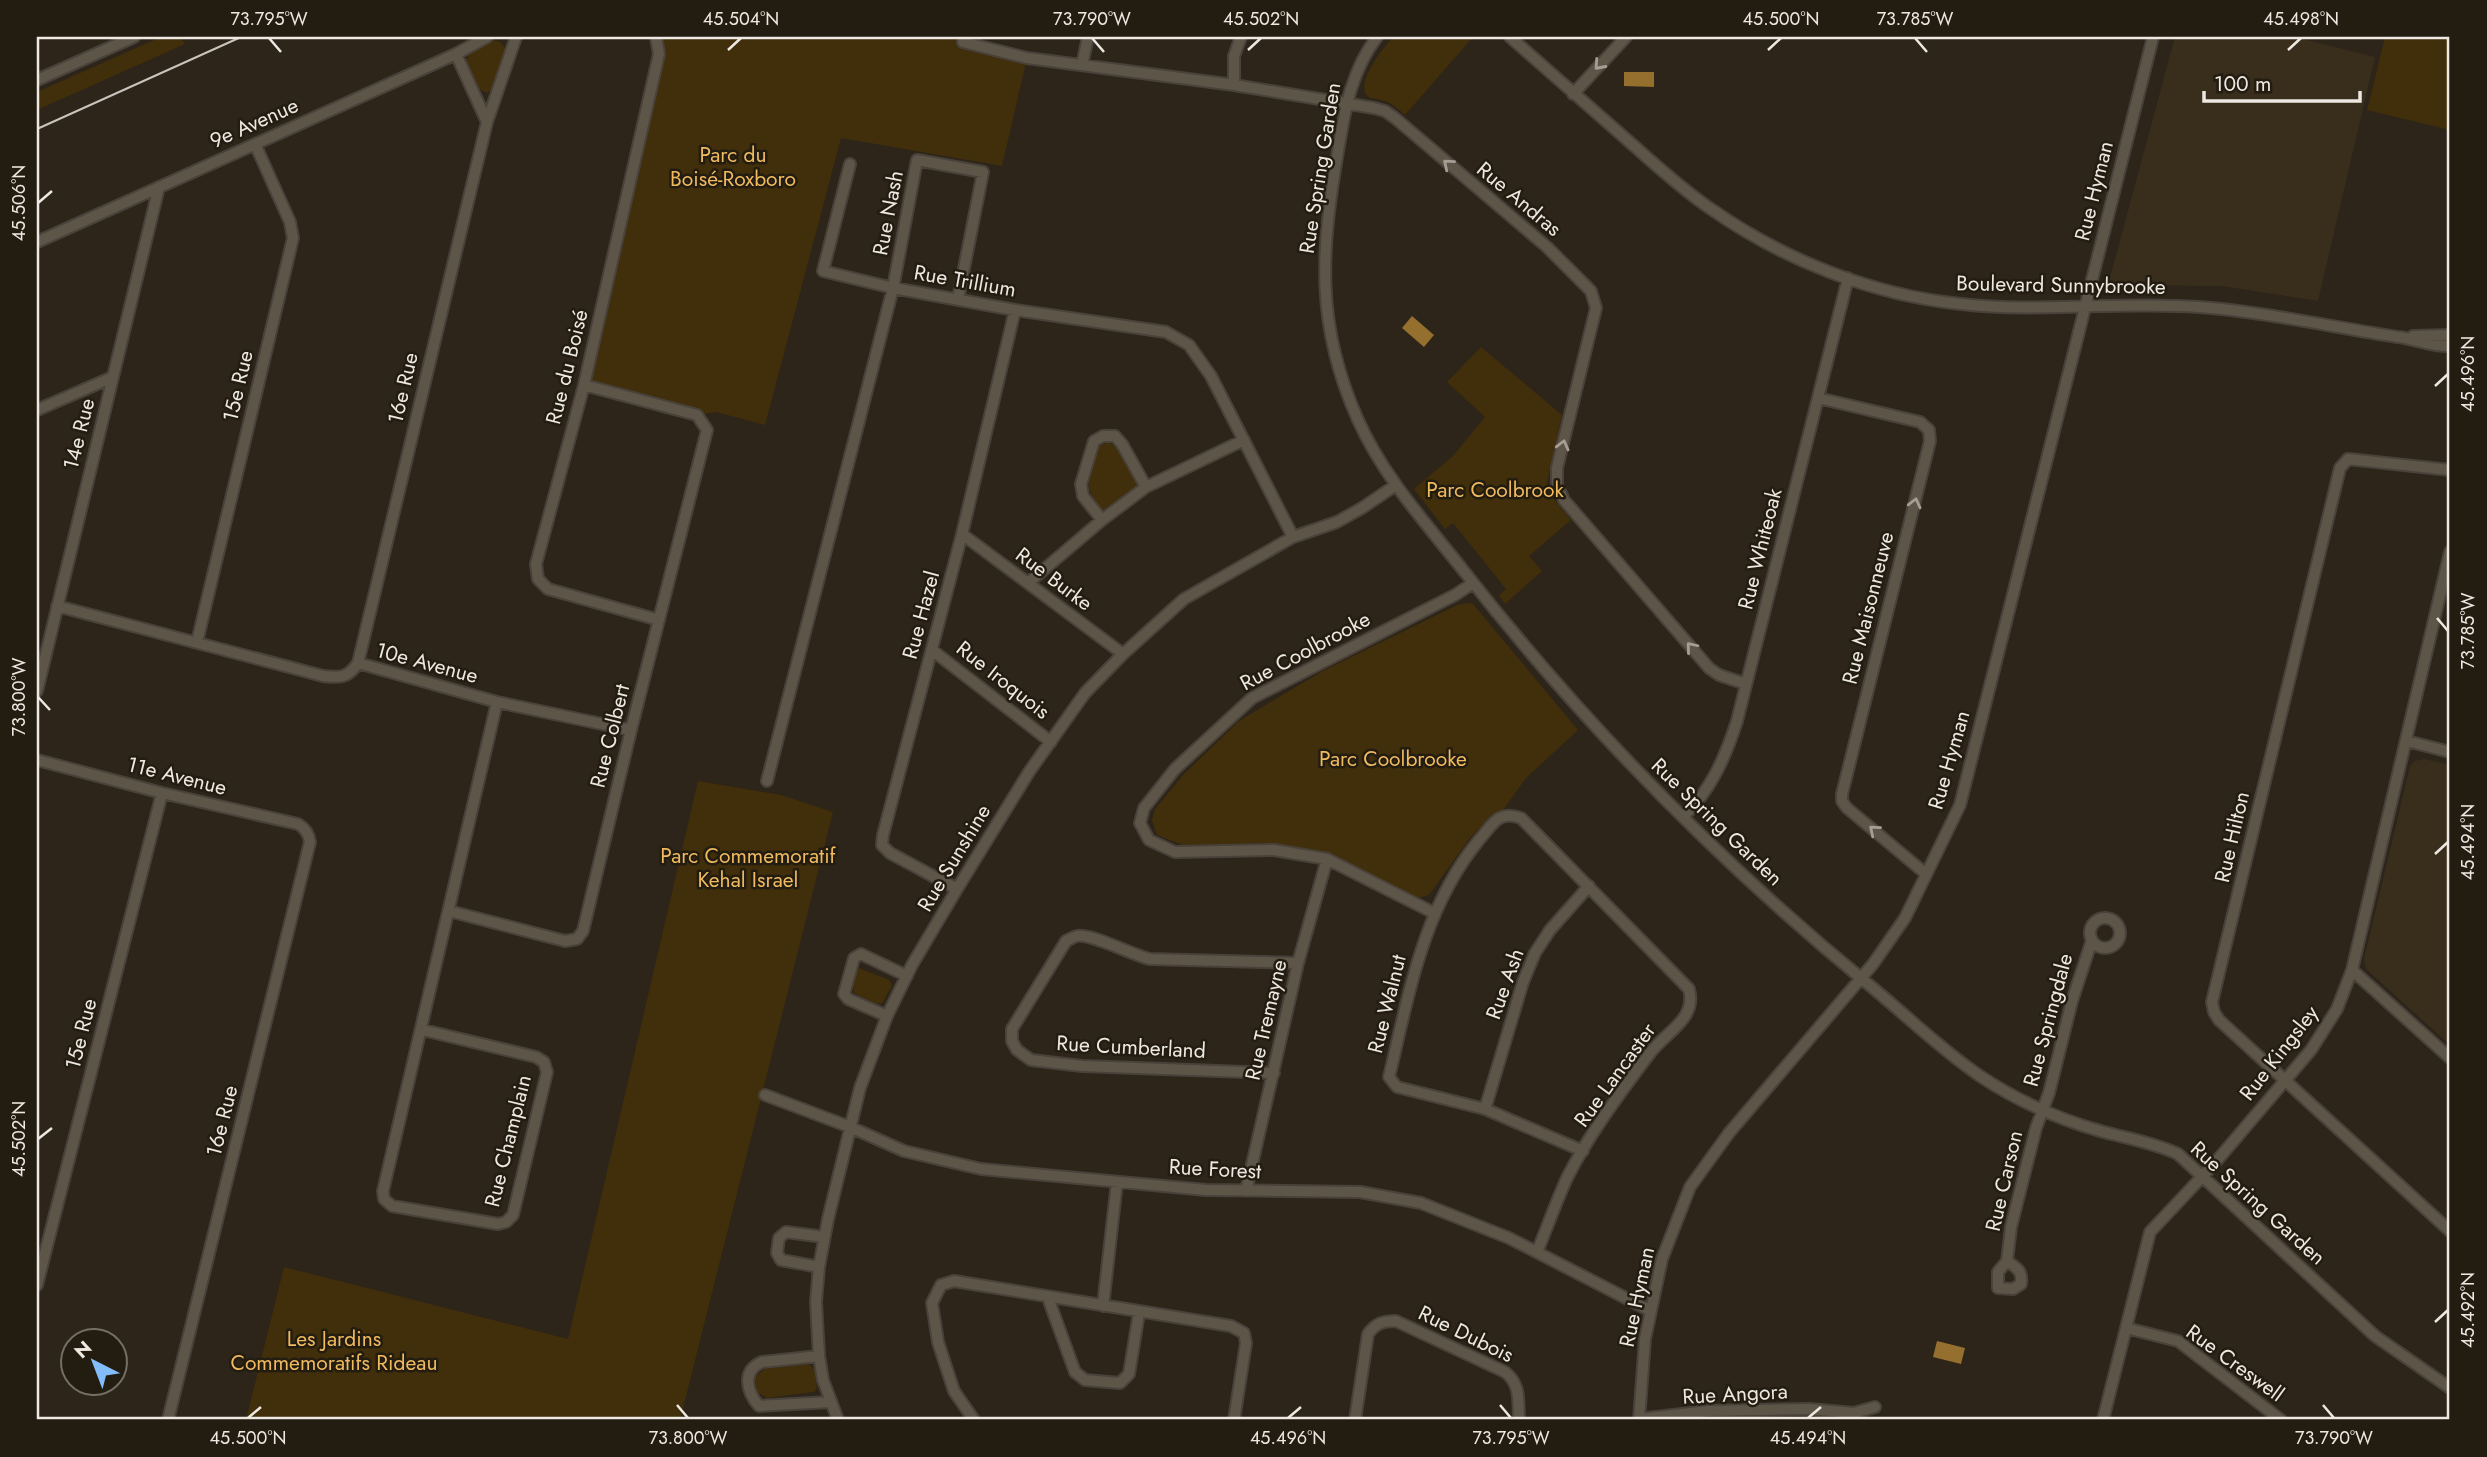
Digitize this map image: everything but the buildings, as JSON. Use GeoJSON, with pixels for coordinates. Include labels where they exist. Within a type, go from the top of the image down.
{"type":"FeatureCollection","features":[{"type":"Feature","properties":{"kind":"street"},"geometry":{"type":"LineString","coordinates":[[37,80],[134,37]]}},
{"type":"Feature","properties":{"kind":"street","name":"9e Avenue"},"geometry":{"type":"LineString","coordinates":[[37,242],[456,54],[486,37]]}},
{"type":"Feature","properties":{"kind":"street","name":"16e Rue"},"geometry":{"type":"LineString","coordinates":[[358,663],[486,122],[516,37]]}},
{"type":"Feature","properties":{"kind":"street","name":"Rue du Boisé"},"geometry":{"type":"LineString","coordinates":[[656,37],[659,54],[584,385],[536,564],[538,579],[548,589],[659,620]]}},
{"type":"Feature","properties":{"kind":"street","name":"Rue Andras"},"geometry":{"type":"LineString","coordinates":[[964,37],[963,41],[1027,58],[1234,85],[1380,109],[1395,118],[1547,247],[1591,291],[1596,308],[1557,468],[1557,485],[1564,500],[1709,668],[1719,676],[1746,684]]}},
{"type":"Feature","properties":{"kind":"street"},"geometry":{"type":"LineString","coordinates":[[1082,65],[1088,37]]}},
{"type":"Feature","properties":{"kind":"street"},"geometry":{"type":"LineString","coordinates":[[1234,85],[1234,56],[1241,37]]}},
{"type":"Feature","properties":{"kind":"street","name":"Rue Spring Garden"},"geometry":{"type":"LineString","coordinates":[[1377,37],[1356,73],[1347,104],[1326,227],[1324,275],[1328,318],[1337,363],[1367,438],[1396,485],[1473,583],[1586,715],[1743,876],[1970,1069],[2003,1090],[2043,1110],[2083,1126],[2168,1150],[2186,1161],[2375,1336],[2450,1388]]}},
{"type":"Feature","properties":{"kind":"street","name":"Boulevard Sunnybrooke"},"geometry":{"type":"LineString","coordinates":[[1510,37],[1709,208],[1780,250],[1848,278],[1904,295],[1958,304],[2011,308],[2156,305],[2219,309],[2400,337],[2440,347],[2450,346]]}},
{"type":"Feature","properties":{"kind":"street"},"geometry":{"type":"LineString","coordinates":[[1573,93],[1626,37]]}},
{"type":"Feature","properties":{"kind":"street","name":"Rue Hyman"},"geometry":{"type":"LineString","coordinates":[[1639,1419],[1645,1339],[1661,1258],[1690,1187],[1729,1133],[1861,978],[1905,918],[1960,805],[2153,37]]}},
{"type":"Feature","properties":{"kind":"street"},"geometry":{"type":"LineString","coordinates":[[456,54],[486,122]]}},
{"type":"Feature","properties":{"kind":"street","name":"15e Rue"},"geometry":{"type":"LineString","coordinates":[[197,642],[292,238],[290,222],[255,144]]}},
{"type":"Feature","properties":{"kind":"street","name":"Rue Nash"},"geometry":{"type":"LineString","coordinates":[[850,164],[824,271],[893,288],[918,160],[983,172],[958,299]]}},
{"type":"Feature","properties":{"kind":"street","name":"14e Rue"},"geometry":{"type":"LineString","coordinates":[[37,691],[159,187]]}},
{"type":"Feature","properties":{"kind":"street","name":"Rue Whiteoak"},"geometry":{"type":"LineString","coordinates":[[1683,817],[1702,797],[1723,762],[1737,721],[1848,278]]}},
{"type":"Feature","properties":{"kind":"street","name":"Rue Trillium"},"geometry":{"type":"LineString","coordinates":[[767,781],[893,288],[1015,310],[1166,331],[1189,345],[1201,359],[1293,537]]}},
{"type":"Feature","properties":{"kind":"street","name":"Rue Hazel"},"geometry":{"type":"LineString","coordinates":[[957,889],[890,853],[882,845],[883,835],[962,534],[1015,310]]}},
{"type":"Feature","properties":{"kind":"street","name":"Boulevard Sunnybrooke"},"geometry":{"type":"LineString","coordinates":[[2400,337],[2450,335]]}},
{"type":"Feature","properties":{"kind":"street"},"geometry":{"type":"LineString","coordinates":[[37,410],[113,377]]}},
{"type":"Feature","properties":{"kind":"street","name":"Rue Colbert"},"geometry":{"type":"LineString","coordinates":[[449,911],[565,941],[577,939],[583,930],[707,430],[697,415],[584,385]]}},
{"type":"Feature","properties":{"kind":"street","name":"Rue Maisonneuve"},"geometry":{"type":"LineString","coordinates":[[1818,398],[1920,422],[1930,430],[1930,441],[1842,794],[1842,801],[1847,808],[1926,874]]}},
{"type":"Feature","properties":{"kind":"street"},"geometry":{"type":"LineString","coordinates":[[1101,520],[1083,496],[1081,484],[1094,441],[1103,436],[1115,436],[1146,487]]}},
{"type":"Feature","properties":{"kind":"street"},"geometry":{"type":"LineString","coordinates":[[1028,583],[1101,520],[1146,487],[1244,440]]}},
{"type":"Feature","properties":{"kind":"street","name":"Rue Hilton"},"geometry":{"type":"LineString","coordinates":[[2450,471],[2348,459],[2340,468],[2212,1002],[2219,1020],[2450,1231]]}},
{"type":"Feature","properties":{"kind":"street","name":"Rue Sunshine"},"geometry":{"type":"LineString","coordinates":[[838,1420],[830,1402],[819,1356],[816,1302],[824,1237],[860,1088],[887,1017],[957,889],[1029,772],[1085,693],[1123,654],[1184,599],[1293,537],[1337,522],[1396,485]]}},
{"type":"Feature","properties":{"kind":"street","name":"Rue Burke"},"geometry":{"type":"LineString","coordinates":[[962,534],[1123,654]]}},
{"type":"Feature","properties":{"kind":"street","name":"Rue Kingsley"},"geometry":{"type":"LineString","coordinates":[[2103,1420],[2150,1232],[2202,1177],[2311,1050],[2337,1009],[2352,970],[2450,552]]}},
{"type":"Feature","properties":{"kind":"street","name":"Rue Coolbrooke"},"geometry":{"type":"LineString","coordinates":[[1434,913],[1327,859],[1275,850],[1175,852],[1149,840],[1140,823],[1144,808],[1175,769],[1252,698],[1473,583]]}},
{"type":"Feature","properties":{"kind":"street","name":"10e Avenue"},"geometry":{"type":"LineString","coordinates":[[57,606],[323,676],[342,678],[358,663],[498,702],[631,730]]}},
{"type":"Feature","properties":{"kind":"street","name":"Rue Iroquois"},"geometry":{"type":"LineString","coordinates":[[932,650],[1051,742]]}},
{"type":"Feature","properties":{"kind":"street","name":"Rue Champlain"},"geometry":{"type":"LineString","coordinates":[[423,1030],[536,1057],[544,1062],[547,1072],[513,1215],[506,1222],[498,1224],[392,1206],[384,1199],[383,1191],[498,702]]}},
{"type":"Feature","properties":{"kind":"street"},"geometry":{"type":"LineString","coordinates":[[2407,741],[2450,752]]}},
{"type":"Feature","properties":{"kind":"street","name":"11e Avenue"},"geometry":{"type":"LineString","coordinates":[[37,760],[162,793],[298,824],[306,831]]}},
{"type":"Feature","properties":{"kind":"street","name":"15e Rue"},"geometry":{"type":"LineString","coordinates":[[37,1285],[162,793]]}},
{"type":"Feature","properties":{"kind":"street","name":"Rue Walnut"},"geometry":{"type":"LineString","coordinates":[[1521,818],[1510,814],[1499,817],[1462,861],[1434,913],[1419,952],[1389,1077],[1397,1087],[1485,1109],[1583,1152]]}},
{"type":"Feature","properties":{"kind":"street","name":"Rue Lancaster"},"geometry":{"type":"LineString","coordinates":[[1521,818],[1689,989],[1693,1002],[1688,1013],[1654,1048],[1620,1093],[1583,1152],[1567,1178],[1537,1252]]}},
{"type":"Feature","properties":{"kind":"street","name":"16e Rue"},"geometry":{"type":"LineString","coordinates":[[168,1420],[310,842],[306,831]]}},
{"type":"Feature","properties":{"kind":"street","name":"Rue Tremayne"},"geometry":{"type":"LineString","coordinates":[[1246,1191],[1298,963],[1327,859]]}},
{"type":"Feature","properties":{"kind":"street","name":"Rue Ash"},"geometry":{"type":"LineString","coordinates":[[1485,1109],[1535,953],[1550,930],[1589,886]]}},
{"type":"Feature","properties":{"kind":"street","name":"Rue Cumberland"},"geometry":{"type":"LineString","coordinates":[[1274,1073],[1082,1066],[1031,1060],[1017,1051],[1012,1041],[1012,1028],[1066,941],[1078,936],[1091,937],[1133,955],[1150,959],[1298,963]]}},
{"type":"Feature","properties":{"kind":"street","name":"Rue Springdale"},"geometry":{"type":"LineString","coordinates":[[2043,1110],[2072,1001],[2092,940]]}},
{"type":"Feature","properties":{"kind":"street"},"geometry":{"type":"LineString","coordinates":[[887,1017],[848,999],[845,995],[853,958],[861,954],[908,976]]}},
{"type":"Feature","properties":{"kind":"street"},"geometry":{"type":"LineString","coordinates":[[2352,970],[2450,1058]]}},
{"type":"Feature","properties":{"kind":"street","name":"Rue Forest"},"geometry":{"type":"LineString","coordinates":[[765,1095],[850,1126],[904,1151],[981,1169],[1206,1190],[1360,1192],[1421,1203],[1509,1238],[1651,1311]]}},
{"type":"Feature","properties":{"kind":"street","name":"Rue Carson"},"geometry":{"type":"LineString","coordinates":[[2007,1261],[2011,1227],[2043,1110]]}},
{"type":"Feature","properties":{"kind":"street"},"geometry":{"type":"LineString","coordinates":[[1103,1306],[1117,1182]]}},
{"type":"Feature","properties":{"kind":"street"},"geometry":{"type":"LineString","coordinates":[[819,1267],[781,1260],[777,1253],[779,1238],[786,1232],[824,1237]]}},
{"type":"Feature","properties":{"kind":"street"},"geometry":{"type":"LineString","coordinates":[[974,1420],[954,1391],[938,1342],[932,1303],[942,1285],[954,1281],[1231,1326],[1244,1333],[1246,1343],[1234,1420]]}},
{"type":"Feature","properties":{"kind":"street"},"geometry":{"type":"LineString","coordinates":[[1048,1298],[1075,1371],[1085,1380],[1120,1383],[1129,1374],[1139,1313]]}},
{"type":"Feature","properties":{"kind":"street","name":"Rue Dubois"},"geometry":{"type":"LineString","coordinates":[[1356,1420],[1368,1334],[1374,1326],[1383,1321],[1396,1321],[1514,1378],[1518,1387],[1519,1420]]}},
{"type":"Feature","properties":{"kind":"street","name":"Rue Creswell"},"geometry":{"type":"LineString","coordinates":[[2126,1328],[2178,1341],[2281,1420]]}},
{"type":"Feature","properties":{"kind":"street"},"geometry":{"type":"LineString","coordinates":[[819,1356],[762,1362],[750,1372],[748,1390],[759,1406],[830,1402]]}},
{"type":"Feature","properties":{"kind":"street","name":"Rue Angora"},"geometry":{"type":"LineString","coordinates":[[1639,1419],[1721,1411],[1810,1409],[1854,1413],[1875,1407]]}},
{"type":"Feature","properties":{"kind":"shaded area"},"geometry":{"type":"Polygon","coordinates":[[[2175,37],[2294,37],[2375,57],[2318,301],[2222,286],[2108,285],[2175,37]]]}},
{"type":"Feature","properties":{"kind":"shaded area"},"geometry":{"type":"Polygon","coordinates":[[[1624,72],[1654,72],[1654,87],[1624,86],[1624,72]]]}},
{"type":"Feature","properties":{"kind":"shaded area"},"geometry":{"type":"Polygon","coordinates":[[[1412,316],[1434,335],[1424,347],[1402,328],[1412,316]]]}},
{"type":"Feature","properties":{"kind":"shaded area"},"geometry":{"type":"Polygon","coordinates":[[[2424,759],[2450,765],[2450,1045],[2366,969],[2364,959],[2410,766],[2415,761],[2424,759]]]}},
{"type":"Feature","properties":{"kind":"shaded area"},"geometry":{"type":"Polygon","coordinates":[[[1937,1341],[1965,1348],[1961,1364],[1933,1357],[1937,1341]]]}},
{"type":"Feature","properties":{"kind":"green space"},"geometry":{"type":"Polygon","coordinates":[[[161,37],[180,37],[185,44],[37,110],[37,92],[161,37]]]}},
{"type":"Feature","properties":{"kind":"green space","name":"Parc du Boisé-Roxboro"},"geometry":{"type":"Polygon","coordinates":[[[656,37],[964,37],[1027,58],[1002,166],[841,138],[765,425],[716,412],[697,415],[584,385],[659,54],[656,37]]]}},
{"type":"Feature","properties":{"kind":"green space"},"geometry":{"type":"Polygon","coordinates":[[[1393,37],[1473,37],[1405,115],[1389,103],[1371,98],[1364,86],[1371,68],[1393,37]]]}},
{"type":"Feature","properties":{"kind":"green space"},"geometry":{"type":"Polygon","coordinates":[[[2385,37],[2450,37],[2450,130],[2367,110],[2385,37]]]}},
{"type":"Feature","properties":{"kind":"green space"},"geometry":{"type":"Polygon","coordinates":[[[492,40],[501,43],[506,51],[492,89],[487,93],[479,89],[474,82],[468,69],[467,58],[474,50],[492,40]]]}},
{"type":"Feature","properties":{"kind":"green space","name":"Parc Coolbrook"},"geometry":{"type":"Polygon","coordinates":[[[1481,347],[1562,415],[1547,483],[1552,497],[1571,520],[1529,556],[1542,571],[1505,604],[1499,596],[1506,589],[1453,523],[1445,529],[1414,489],[1453,456],[1485,417],[1447,382],[1481,347]]]}},
{"type":"Feature","properties":{"kind":"green space"},"geometry":{"type":"Polygon","coordinates":[[[1108,442],[1121,450],[1140,485],[1101,512],[1091,494],[1089,481],[1098,447],[1108,442]]]}},
{"type":"Feature","properties":{"kind":"green space","name":"Parc Coolbrooke"},"geometry":{"type":"Polygon","coordinates":[[[1473,604],[1578,730],[1526,778],[1503,810],[1492,815],[1470,838],[1429,895],[1418,898],[1327,853],[1273,843],[1183,845],[1157,835],[1152,820],[1155,809],[1184,774],[1239,721],[1321,672],[1457,605],[1473,604]]]}},
{"type":"Feature","properties":{"kind":"green space","name":"Parc Commemoratif Kehal Israel"},"geometry":{"type":"Polygon","coordinates":[[[698,781],[781,795],[833,812],[680,1420],[246,1420],[284,1267],[568,1339],[698,781]]]}},
{"type":"Feature","properties":{"kind":"green space"},"geometry":{"type":"Polygon","coordinates":[[[859,968],[889,980],[892,985],[882,1004],[854,993],[855,976],[859,968]]]}},
{"type":"Feature","properties":{"kind":"green space"},"geometry":{"type":"Polygon","coordinates":[[[808,1364],[814,1368],[817,1388],[814,1392],[767,1398],[757,1392],[755,1377],[765,1369],[808,1364]]]}},
{"type":"Feature","properties":{"kind":"tram line"},"geometry":{"type":"LineString","coordinates":[[37,129],[241,37]]}},
{"type":"Feature","properties":{"kind":"park label","name":"Les Jardins Commemoratifs Rideau"},"geometry":{"type":"Point","coordinates":[334,1351]}}]}
